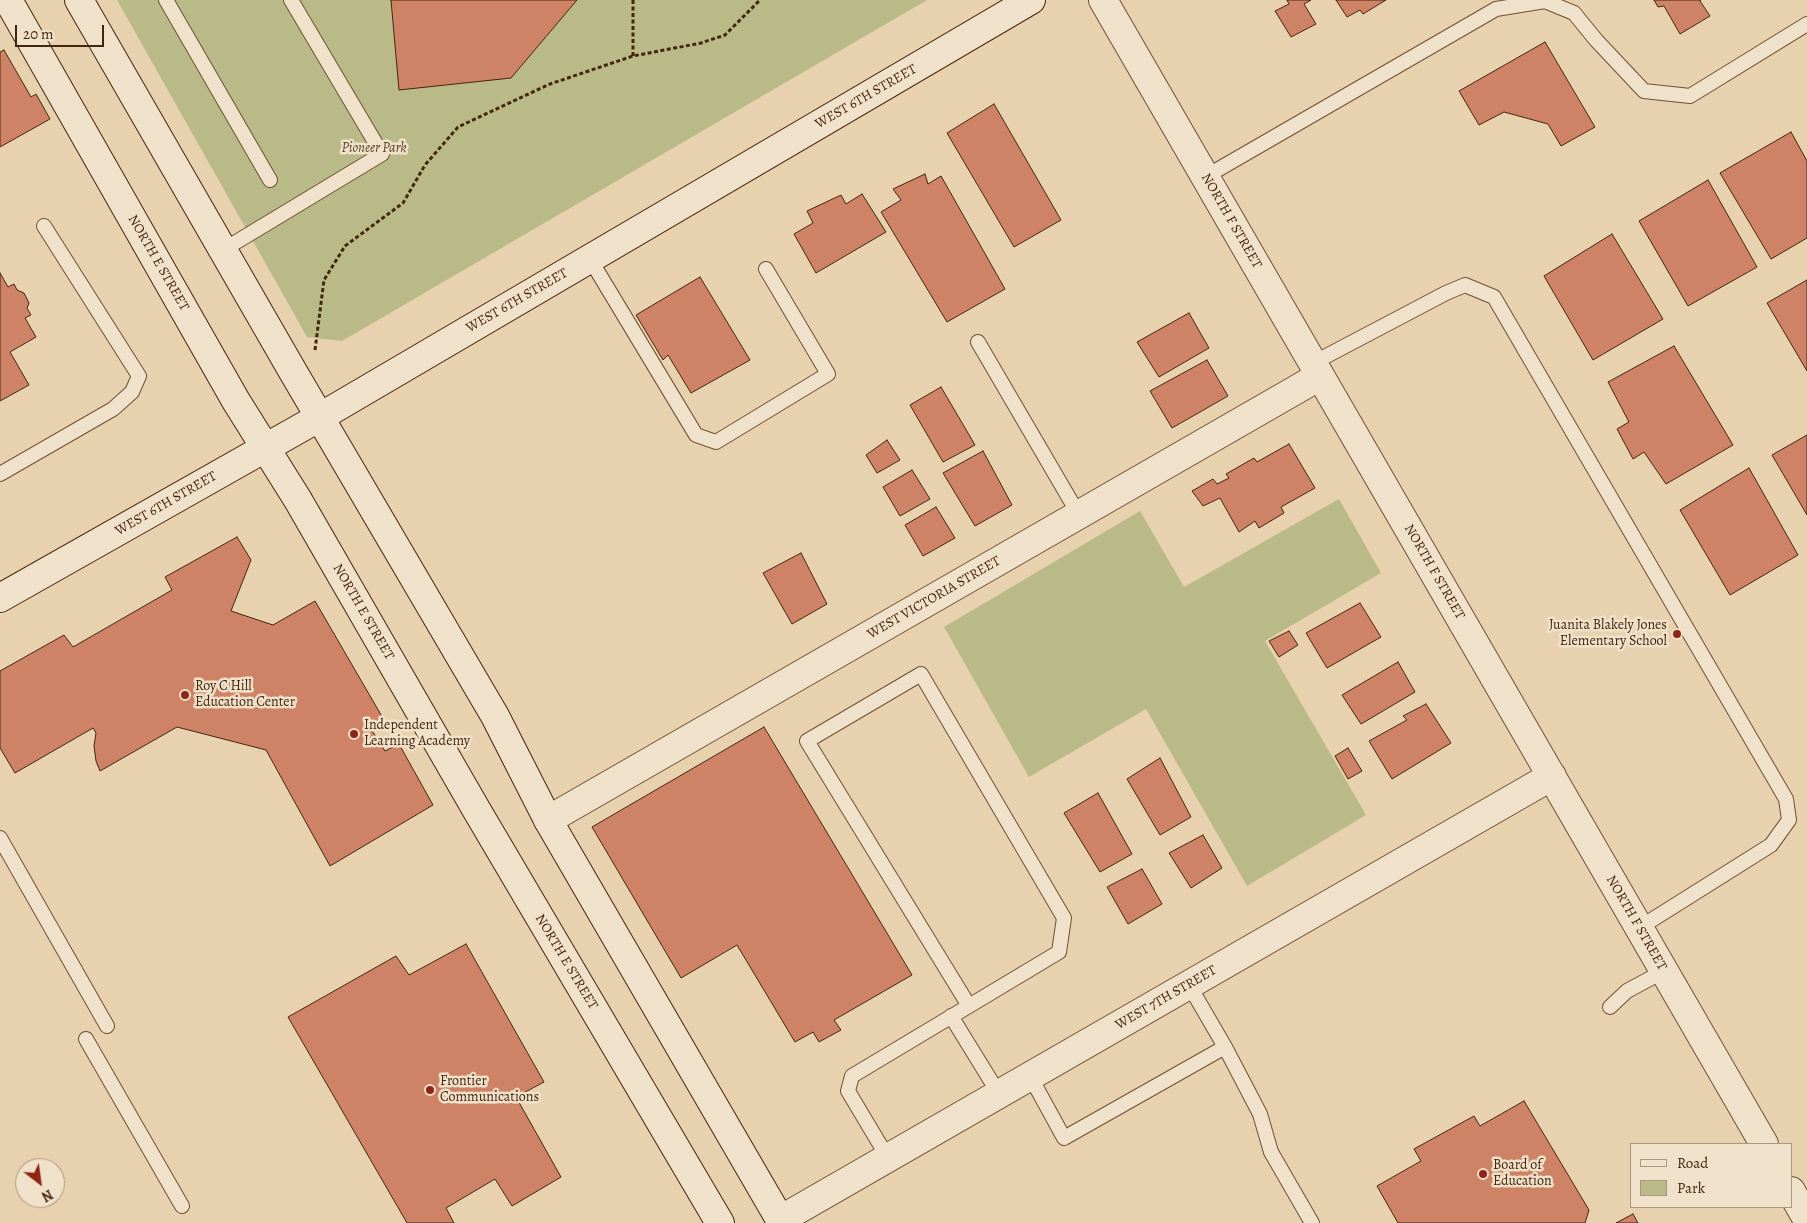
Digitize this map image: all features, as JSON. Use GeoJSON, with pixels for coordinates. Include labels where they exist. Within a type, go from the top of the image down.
{"type":"FeatureCollection","features":[{"type":"Feature","properties":{"kind":"street","name":"NORTH E STREET"},"geometry":{"type":"LineString","coordinates":[[8,0],[232,395],[298,500],[476,809],[720,1223]]}},
{"type":"Feature","properties":{"kind":"street"},"geometry":{"type":"LineString","coordinates":[[79,0],[495,716],[548,820],[781,1221]]}},
{"type":"Feature","properties":{"kind":"street","name":"WEST 6TH STREET"},"geometry":{"type":"LineString","coordinates":[[0,598],[320,417],[1031,0]]}},
{"type":"Feature","properties":{"kind":"street","name":"NORTH F STREET"},"geometry":{"type":"LineString","coordinates":[[1103,0],[1763,1143]]}},
{"type":"Feature","properties":{"kind":"street","name":"WEST VICTORIA STREET"},"geometry":{"type":"LineString","coordinates":[[548,820],[1080,515],[1317,370]]}},
{"type":"Feature","properties":{"kind":"street","name":"WEST 7TH STREET"},"geometry":{"type":"LineString","coordinates":[[781,1221],[1552,776]]}},
{"type":"Feature","properties":{"kind":"street"},"geometry":{"type":"LineString","coordinates":[[1792,1193],[1807,1219]]}},
{"type":"Feature","properties":{"kind":"lane"},"geometry":{"type":"LineString","coordinates":[[166,0],[270,180]]}},
{"type":"Feature","properties":{"kind":"lane"},"geometry":{"type":"LineString","coordinates":[[223,250],[382,154],[290,0]]}},
{"type":"Feature","properties":{"kind":"lane"},"geometry":{"type":"LineString","coordinates":[[1205,177],[1496,9],[1545,1],[1574,13],[1596,40],[1644,90],[1690,96],[1807,24]]}},
{"type":"Feature","properties":{"kind":"lane"},"geometry":{"type":"LineString","coordinates":[[0,474],[113,409],[132,392],[139,376],[44,226]]}},
{"type":"Feature","properties":{"kind":"lane"},"geometry":{"type":"LineString","coordinates":[[590,259],[696,435],[716,442],[828,374],[766,269]]}},
{"type":"Feature","properties":{"kind":"lane"},"geometry":{"type":"LineString","coordinates":[[1317,370],[1446,293],[1465,285],[1494,297],[1786,799],[1789,820],[1771,845],[1639,928]]}},
{"type":"Feature","properties":{"kind":"lane"},"geometry":{"type":"LineString","coordinates":[[978,342],[1080,515]]}},
{"type":"Feature","properties":{"kind":"lane"},"geometry":{"type":"LineString","coordinates":[[888,1158],[848,1091],[852,1076],[1059,952],[1064,918],[921,674],[807,741],[968,1006]]}},
{"type":"Feature","properties":{"kind":"lane"},"geometry":{"type":"LineString","coordinates":[[0,838],[107,1026]]}},
{"type":"Feature","properties":{"kind":"lane"},"geometry":{"type":"LineString","coordinates":[[1610,1007],[1628,991],[1664,971]]}},
{"type":"Feature","properties":{"kind":"lane"},"geometry":{"type":"LineString","coordinates":[[1189,985],[1225,1047],[1260,1114],[1272,1152],[1312,1223]]}},
{"type":"Feature","properties":{"kind":"lane"},"geometry":{"type":"LineString","coordinates":[[951,1016],[999,1094]]}},
{"type":"Feature","properties":{"kind":"lane"},"geometry":{"type":"LineString","coordinates":[[86,1039],[182,1206]]}},
{"type":"Feature","properties":{"kind":"lane"},"geometry":{"type":"LineString","coordinates":[[1030,1076],[1064,1138],[1225,1047]]}},
{"type":"Feature","properties":{"kind":"path"},"geometry":{"type":"LineString","coordinates":[[633,0],[633,56]]}},
{"type":"Feature","properties":{"kind":"path"},"geometry":{"type":"LineString","coordinates":[[314,358],[324,280],[345,246],[403,203],[425,165],[458,127],[550,84],[633,56],[701,43],[725,35],[760,0]]}},
{"type":"Feature","properties":{"kind":"green space","name":"Pioneer Park"},"geometry":{"type":"Polygon","coordinates":[[[117,0],[927,0],[342,341],[307,337],[117,0]]]}},
{"type":"Feature","properties":{"kind":"green space"},"geometry":{"type":"Polygon","coordinates":[[[1339,499],[1381,573],[1265,641],[1366,815],[1247,886],[1146,709],[1029,777],[944,627],[1140,511],[1184,587],[1339,499]]]}},
{"type":"Feature","properties":{"kind":"building"},"geometry":{"type":"Polygon","coordinates":[[[391,0],[577,0],[511,78],[399,90],[391,0]]]}},
{"type":"Feature","properties":{"kind":"building"},"geometry":{"type":"Polygon","coordinates":[[[1287,0],[1311,0],[1304,4],[1316,24],[1291,37],[1275,11],[1289,4],[1287,0]]]}},
{"type":"Feature","properties":{"kind":"building"},"geometry":{"type":"Polygon","coordinates":[[[1336,0],[1386,0],[1363,14],[1360,10],[1347,17],[1336,0]]]}},
{"type":"Feature","properties":{"kind":"building"},"geometry":{"type":"Polygon","coordinates":[[[1654,0],[1701,0],[1710,16],[1680,34],[1664,6],[1658,7],[1654,0]]]}},
{"type":"Feature","properties":{"kind":"building"},"geometry":{"type":"Polygon","coordinates":[[[1545,42],[1595,127],[1561,146],[1548,124],[1504,112],[1479,125],[1459,91],[1545,42]]]}},
{"type":"Feature","properties":{"kind":"building"},"geometry":{"type":"Polygon","coordinates":[[[4,50],[31,97],[36,94],[50,119],[0,147],[0,52],[4,50]]]}},
{"type":"Feature","properties":{"kind":"building"},"geometry":{"type":"Polygon","coordinates":[[[994,104],[1061,220],[1014,247],[947,133],[994,104]]]}},
{"type":"Feature","properties":{"kind":"building"},"geometry":{"type":"Polygon","coordinates":[[[1791,132],[1807,161],[1807,238],[1771,259],[1720,173],[1791,132]]]}},
{"type":"Feature","properties":{"kind":"building"},"geometry":{"type":"Polygon","coordinates":[[[925,174],[928,184],[941,176],[1005,289],[947,322],[881,212],[901,200],[893,189],[925,174]]]}},
{"type":"Feature","properties":{"kind":"building"},"geometry":{"type":"Polygon","coordinates":[[[1708,180],[1757,267],[1688,306],[1639,221],[1708,180]]]}},
{"type":"Feature","properties":{"kind":"building"},"geometry":{"type":"Polygon","coordinates":[[[862,194],[886,232],[816,273],[794,234],[813,223],[807,211],[841,195],[846,204],[862,194]]]}},
{"type":"Feature","properties":{"kind":"building"},"geometry":{"type":"Polygon","coordinates":[[[1612,234],[1663,319],[1593,360],[1544,276],[1612,234]]]}},
{"type":"Feature","properties":{"kind":"building"},"geometry":{"type":"Polygon","coordinates":[[[0,273],[8,287],[14,284],[17,290],[24,293],[29,303],[27,308],[31,315],[25,318],[36,337],[10,352],[29,385],[0,401],[0,273]]]}},
{"type":"Feature","properties":{"kind":"building"},"geometry":{"type":"Polygon","coordinates":[[[700,277],[750,360],[691,393],[668,355],[663,360],[636,315],[700,277]]]}},
{"type":"Feature","properties":{"kind":"building"},"geometry":{"type":"Polygon","coordinates":[[[1807,280],[1807,371],[1767,303],[1807,280]]]}},
{"type":"Feature","properties":{"kind":"building"},"geometry":{"type":"Polygon","coordinates":[[[1189,313],[1209,348],[1159,377],[1137,342],[1189,313]]]}},
{"type":"Feature","properties":{"kind":"building"},"geometry":{"type":"Polygon","coordinates":[[[1674,346],[1733,445],[1666,484],[1644,452],[1633,459],[1617,429],[1629,422],[1608,382],[1674,346]]]}},
{"type":"Feature","properties":{"kind":"building"},"geometry":{"type":"Polygon","coordinates":[[[1207,360],[1228,396],[1172,428],[1150,391],[1207,360]]]}},
{"type":"Feature","properties":{"kind":"building"},"geometry":{"type":"Polygon","coordinates":[[[941,387],[975,445],[943,462],[910,405],[941,387]]]}},
{"type":"Feature","properties":{"kind":"building"},"geometry":{"type":"Polygon","coordinates":[[[1807,435],[1807,515],[1772,455],[1807,435]]]}},
{"type":"Feature","properties":{"kind":"building"},"geometry":{"type":"Polygon","coordinates":[[[887,440],[900,460],[877,473],[866,455],[887,440]]]}},
{"type":"Feature","properties":{"kind":"building"},"geometry":{"type":"Polygon","coordinates":[[[1289,444],[1315,488],[1281,507],[1284,513],[1259,528],[1255,521],[1239,532],[1220,498],[1203,506],[1192,491],[1213,479],[1217,484],[1229,478],[1226,474],[1254,458],[1257,462],[1289,444]]]}},
{"type":"Feature","properties":{"kind":"building"},"geometry":{"type":"Polygon","coordinates":[[[983,451],[1012,505],[975,526],[943,473],[983,451]]]}},
{"type":"Feature","properties":{"kind":"building"},"geometry":{"type":"Polygon","coordinates":[[[1749,468],[1798,555],[1730,595],[1680,510],[1749,468]]]}},
{"type":"Feature","properties":{"kind":"building"},"geometry":{"type":"Polygon","coordinates":[[[912,470],[930,499],[900,516],[883,487],[912,470]]]}},
{"type":"Feature","properties":{"kind":"building"},"geometry":{"type":"Polygon","coordinates":[[[936,507],[955,538],[923,556],[905,525],[936,507]]]}},
{"type":"Feature","properties":{"kind":"building","name":"Roy C Hill Education Center"},"geometry":{"type":"Polygon","coordinates":[[[237,537],[251,560],[231,611],[273,625],[315,601],[384,720],[371,729],[385,751],[399,744],[433,805],[330,866],[266,750],[177,727],[100,771],[96,761],[94,746],[96,733],[93,728],[15,773],[0,748],[0,671],[64,635],[73,647],[172,590],[165,577],[237,537]]]}},
{"type":"Feature","properties":{"kind":"building"},"geometry":{"type":"Polygon","coordinates":[[[801,553],[827,604],[792,624],[763,573],[801,553]]]}},
{"type":"Feature","properties":{"kind":"building"},"geometry":{"type":"Polygon","coordinates":[[[1360,603],[1381,637],[1327,668],[1306,633],[1360,603]]]}},
{"type":"Feature","properties":{"kind":"building"},"geometry":{"type":"Polygon","coordinates":[[[1289,631],[1298,645],[1279,657],[1269,641],[1289,631]]]}},
{"type":"Feature","properties":{"kind":"building"},"geometry":{"type":"Polygon","coordinates":[[[1398,662],[1415,692],[1361,724],[1342,695],[1398,662]]]}},
{"type":"Feature","properties":{"kind":"building"},"geometry":{"type":"Polygon","coordinates":[[[1426,704],[1451,743],[1392,779],[1369,741],[1407,720],[1403,716],[1426,704]]]}},
{"type":"Feature","properties":{"kind":"building"},"geometry":{"type":"Polygon","coordinates":[[[764,727],[912,975],[834,1020],[841,1030],[819,1042],[813,1032],[795,1042],[737,945],[681,978],[592,827],[764,727]]]}},
{"type":"Feature","properties":{"kind":"building"},"geometry":{"type":"Polygon","coordinates":[[[1348,748],[1362,771],[1348,779],[1335,756],[1348,748]]]}},
{"type":"Feature","properties":{"kind":"building"},"geometry":{"type":"Polygon","coordinates":[[[1160,758],[1191,817],[1160,835],[1127,779],[1160,758]]]}},
{"type":"Feature","properties":{"kind":"building"},"geometry":{"type":"Polygon","coordinates":[[[1098,793],[1132,854],[1100,872],[1064,813],[1098,793]]]}},
{"type":"Feature","properties":{"kind":"building"},"geometry":{"type":"Polygon","coordinates":[[[1203,835],[1222,868],[1191,888],[1169,853],[1203,835]]]}},
{"type":"Feature","properties":{"kind":"building"},"geometry":{"type":"Polygon","coordinates":[[[1142,869],[1162,904],[1128,924],[1107,887],[1142,869]]]}},
{"type":"Feature","properties":{"kind":"building","name":"Frontier Communications"},"geometry":{"type":"Polygon","coordinates":[[[466,944],[544,1082],[516,1097],[561,1177],[512,1206],[495,1179],[446,1208],[454,1223],[407,1223],[288,1017],[396,956],[409,975],[466,944]]]}},
{"type":"Feature","properties":{"kind":"building","name":"Board of Education"},"geometry":{"type":"Polygon","coordinates":[[[1524,1101],[1589,1210],[1585,1223],[1398,1223],[1377,1186],[1421,1161],[1414,1149],[1474,1116],[1480,1126],[1524,1101]]]}},
{"type":"Feature","properties":{"kind":"building"},"geometry":{"type":"Polygon","coordinates":[[[1633,1214],[1638,1223],[1616,1223],[1633,1214]]]}},
{"type":"Feature","properties":{"kind":"place","name":"Juanita Blakely Jones Elementary School"},"geometry":{"type":"Point","coordinates":[1677,634]}},
{"type":"Feature","properties":{"kind":"place","name":"Roy C Hill Education Center"},"geometry":{"type":"Point","coordinates":[185,695]}},
{"type":"Feature","properties":{"kind":"place","name":"Independent Learning Academy"},"geometry":{"type":"Point","coordinates":[354,734]}},
{"type":"Feature","properties":{"kind":"place","name":"Frontier Communications"},"geometry":{"type":"Point","coordinates":[430,1090]}},
{"type":"Feature","properties":{"kind":"place","name":"Board of Education"},"geometry":{"type":"Point","coordinates":[1483,1174]}}]}
